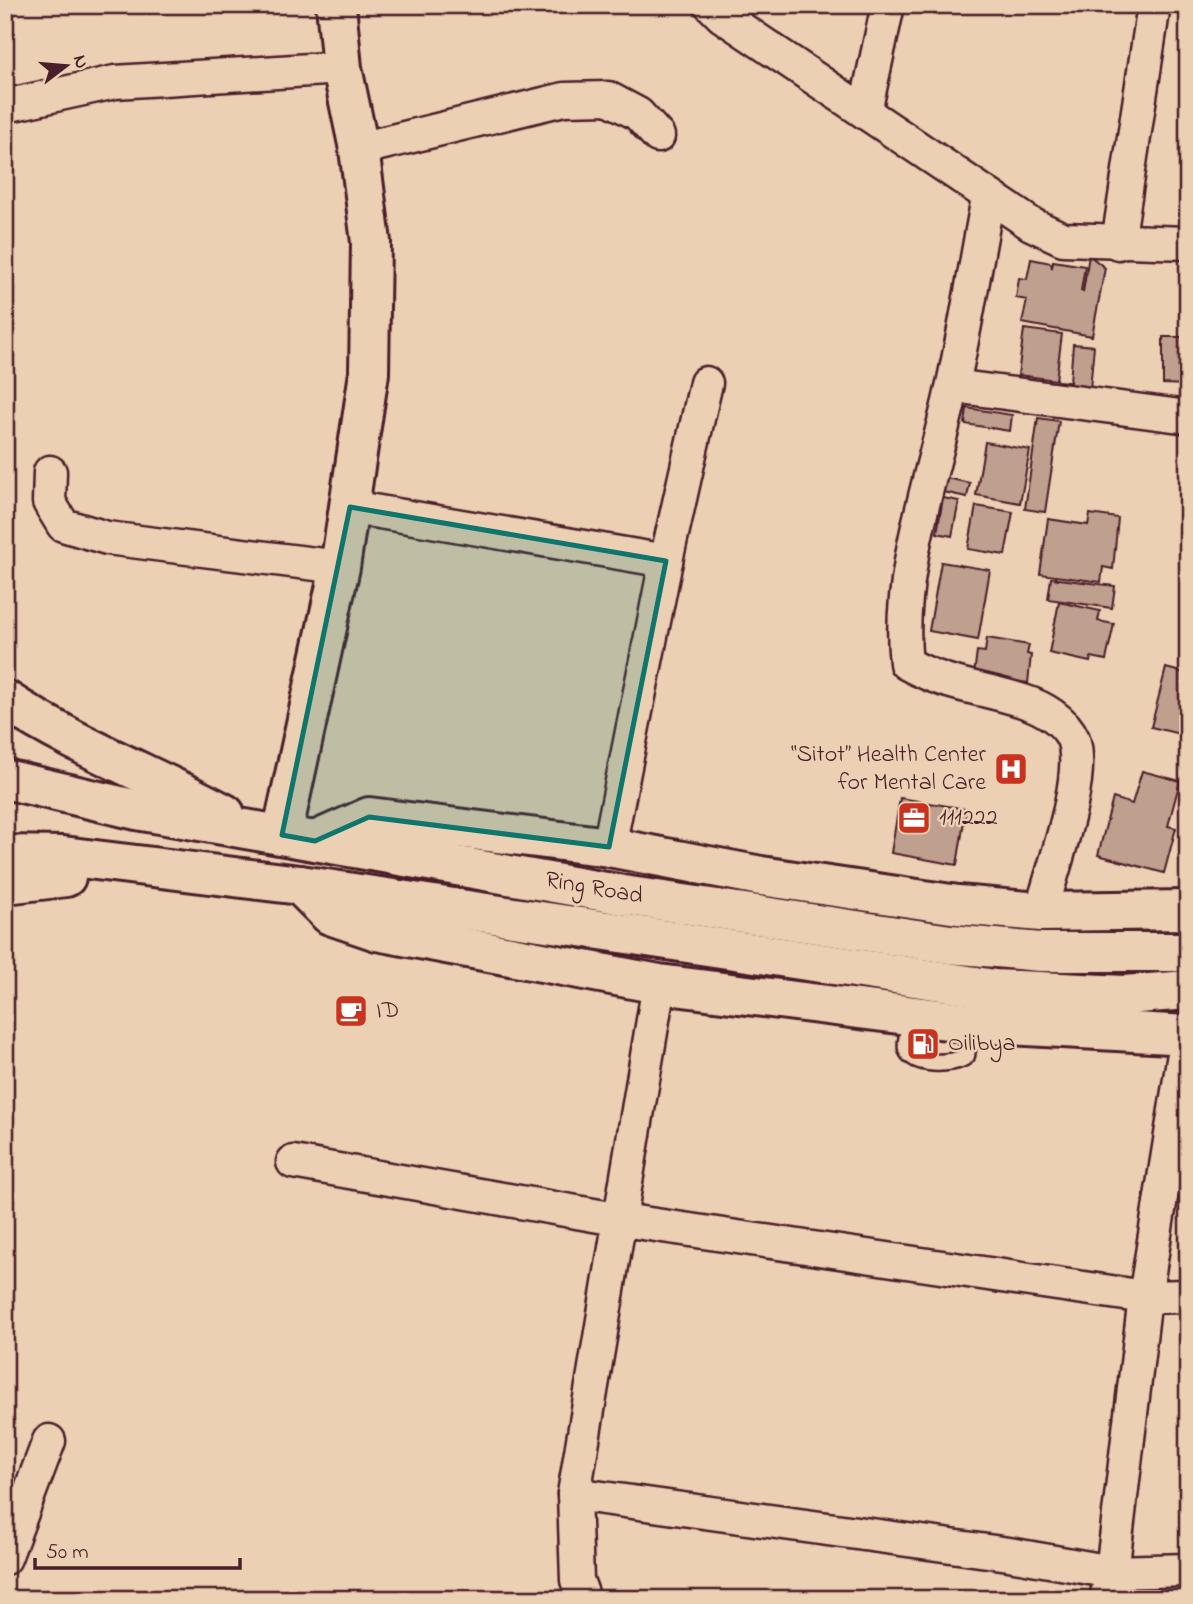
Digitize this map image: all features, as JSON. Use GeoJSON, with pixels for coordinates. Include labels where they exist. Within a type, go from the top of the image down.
{"type":"FeatureCollection","features":[{"type":"Feature","properties":{"kind":"main road"},"geometry":{"type":"LineString","coordinates":[[285,835],[340,567],[369,373],[371,243],[359,149],[342,68],[336,5]]}},
{"type":"Feature","properties":{"kind":"main road"},"geometry":{"type":"LineString","coordinates":[[5,700],[82,747],[285,835],[369,817],[609,847],[775,878],[958,905],[1041,912],[1188,910]]}},
{"type":"Feature","properties":{"kind":"main road","name":"Ring Road"},"geometry":{"type":"LineString","coordinates":[[5,779],[137,810],[623,895],[950,944],[1041,952],[1188,952]]}},
{"type":"Feature","properties":{"kind":"main road","name":"Ring Road"},"geometry":{"type":"LineString","coordinates":[[5,855],[63,856],[300,884],[995,989],[1124,995],[1188,990]]}},
{"type":"Feature","properties":{"kind":"main road"},"geometry":{"type":"LineString","coordinates":[[5,884],[155,867]]}},
{"type":"Feature","properties":{"kind":"main road"},"geometry":{"type":"LineString","coordinates":[[300,884],[330,915],[377,931],[659,984],[971,1023],[1187,1035]]}},
{"type":"Feature","properties":{"kind":"street"},"geometry":{"type":"LineString","coordinates":[[711,5],[988,198],[1031,224],[1063,239],[1118,243],[1188,243]]}},
{"type":"Feature","properties":{"kind":"street"},"geometry":{"type":"LineString","coordinates":[[865,112],[888,5]]}},
{"type":"Feature","properties":{"kind":"street"},"geometry":{"type":"LineString","coordinates":[[1118,243],[1154,5]]}},
{"type":"Feature","properties":{"kind":"street"},"geometry":{"type":"LineString","coordinates":[[5,106],[115,82],[342,68]]}},
{"type":"Feature","properties":{"kind":"street"},"geometry":{"type":"LineString","coordinates":[[359,149],[564,99],[608,98],[638,114],[658,136]]}},
{"type":"Feature","properties":{"kind":"street"},"geometry":{"type":"LineString","coordinates":[[988,198],[953,386],[909,574],[902,632],[906,663],[933,678],[1024,701],[1055,716],[1073,738],[1078,772],[1041,912]]}},
{"type":"Feature","properties":{"kind":"street"},"geometry":{"type":"LineString","coordinates":[[609,847],[666,561],[706,383]]}},
{"type":"Feature","properties":{"kind":"street"},"geometry":{"type":"LineString","coordinates":[[953,386],[1188,417]]}},
{"type":"Feature","properties":{"kind":"street"},"geometry":{"type":"LineString","coordinates":[[50,472],[49,502],[63,525],[107,538],[340,567]]}},
{"type":"Feature","properties":{"kind":"street"},"geometry":{"type":"LineString","coordinates":[[350,507],[666,561]]}},
{"type":"Feature","properties":{"kind":"street"},"geometry":{"type":"LineString","coordinates":[[584,1599],[577,1580],[574,1494],[622,1220],[659,984]]}},
{"type":"Feature","properties":{"kind":"street"},"geometry":{"type":"LineString","coordinates":[[1109,1585],[1145,1297],[1187,1035]]}},
{"type":"Feature","properties":{"kind":"street"},"geometry":{"type":"LineString","coordinates":[[293,1162],[622,1220],[1145,1297],[1188,1296]]}},
{"type":"Feature","properties":{"kind":"street"},"geometry":{"type":"LineString","coordinates":[[5,1558],[49,1441]]}},
{"type":"Feature","properties":{"kind":"street"},"geometry":{"type":"LineString","coordinates":[[574,1494],[1009,1554],[1109,1585],[1188,1570]]}},
{"type":"Feature","properties":{"kind":"highlighted area"},"geometry":{"type":"Polygon","coordinates":[[[350,507],[666,561],[609,847],[369,817],[315,841],[282,835],[350,507]]]}},
{"type":"Feature","properties":{"kind":"building"},"geometry":{"type":"Polygon","coordinates":[[[1089,255],[1105,268],[1092,336],[1022,323],[1027,300],[1016,298],[1019,278],[1027,279],[1031,259],[1051,263],[1052,268],[1053,261],[1085,266],[1083,292],[1089,255]]]}},
{"type":"Feature","properties":{"kind":"building"},"geometry":{"type":"Polygon","coordinates":[[[1185,302],[1188,385],[1163,384],[1163,337],[1186,337],[1185,302]]]}},
{"type":"Feature","properties":{"kind":"building"},"geometry":{"type":"Polygon","coordinates":[[[1024,329],[1062,334],[1056,380],[1018,375],[1024,329]]]}},
{"type":"Feature","properties":{"kind":"building"},"geometry":{"type":"Polygon","coordinates":[[[1073,344],[1094,346],[1089,400],[1056,396],[1058,381],[1070,382],[1073,344]]]}},
{"type":"Feature","properties":{"kind":"building"},"geometry":{"type":"Polygon","coordinates":[[[967,408],[1012,415],[1010,431],[965,424],[967,408]]]}},
{"type":"Feature","properties":{"kind":"building"},"geometry":{"type":"Polygon","coordinates":[[[1038,418],[1059,421],[1045,512],[1025,509],[1038,418]]]}},
{"type":"Feature","properties":{"kind":"building"},"geometry":{"type":"Polygon","coordinates":[[[985,442],[1030,450],[1020,503],[976,495],[985,442]]]}},
{"type":"Feature","properties":{"kind":"building"},"geometry":{"type":"Polygon","coordinates":[[[946,478],[970,483],[967,497],[943,492],[946,478]]]}},
{"type":"Feature","properties":{"kind":"building"},"geometry":{"type":"Polygon","coordinates":[[[943,498],[959,501],[952,536],[937,533],[943,498]]]}},
{"type":"Feature","properties":{"kind":"building"},"geometry":{"type":"Polygon","coordinates":[[[976,506],[1013,512],[1005,555],[968,549],[976,506]]]}},
{"type":"Feature","properties":{"kind":"building"},"geometry":{"type":"Polygon","coordinates":[[[1090,514],[1118,518],[1113,569],[1103,567],[1101,582],[1040,574],[1048,519],[1088,525],[1090,514]]]}},
{"type":"Feature","properties":{"kind":"building"},"geometry":{"type":"Polygon","coordinates":[[[941,562],[990,570],[978,640],[929,631],[941,562]]]}},
{"type":"Feature","properties":{"kind":"building"},"geometry":{"type":"Polygon","coordinates":[[[1051,578],[1115,586],[1112,608],[1048,599],[1051,578]]]}},
{"type":"Feature","properties":{"kind":"building"},"geometry":{"type":"Polygon","coordinates":[[[1059,602],[1100,611],[1098,621],[1114,624],[1106,660],[1091,657],[1090,662],[1049,653],[1059,602]]]}},
{"type":"Feature","properties":{"kind":"building"},"geometry":{"type":"Polygon","coordinates":[[[987,638],[1029,645],[1027,654],[1031,655],[1028,683],[974,675],[977,651],[985,652],[987,638]]]}},
{"type":"Feature","properties":{"kind":"building"},"geometry":{"type":"Polygon","coordinates":[[[1166,668],[1188,674],[1188,736],[1151,727],[1166,668]]]}},
{"type":"Feature","properties":{"kind":"building"},"geometry":{"type":"Polygon","coordinates":[[[1142,771],[1180,781],[1168,826],[1176,828],[1164,873],[1098,855],[1113,798],[1132,804],[1142,771]]]}},
{"type":"Feature","properties":{"kind":"building"},"geometry":{"type":"Polygon","coordinates":[[[900,798],[966,809],[957,865],[891,853],[900,798]]]}},
{"type":"Feature","properties":{"kind":"place","name":"“Sitot” Health Center for Mental Care"},"geometry":{"type":"Point","coordinates":[1011,769]}},
{"type":"Feature","properties":{"kind":"place","name":"111222"},"geometry":{"type":"Point","coordinates":[914,818]}},
{"type":"Feature","properties":{"kind":"place","name":"ID"},"geometry":{"type":"Point","coordinates":[351,1011]}},
{"type":"Feature","properties":{"kind":"place","name":"Oilibya"},"geometry":{"type":"Point","coordinates":[923,1044]}}]}
